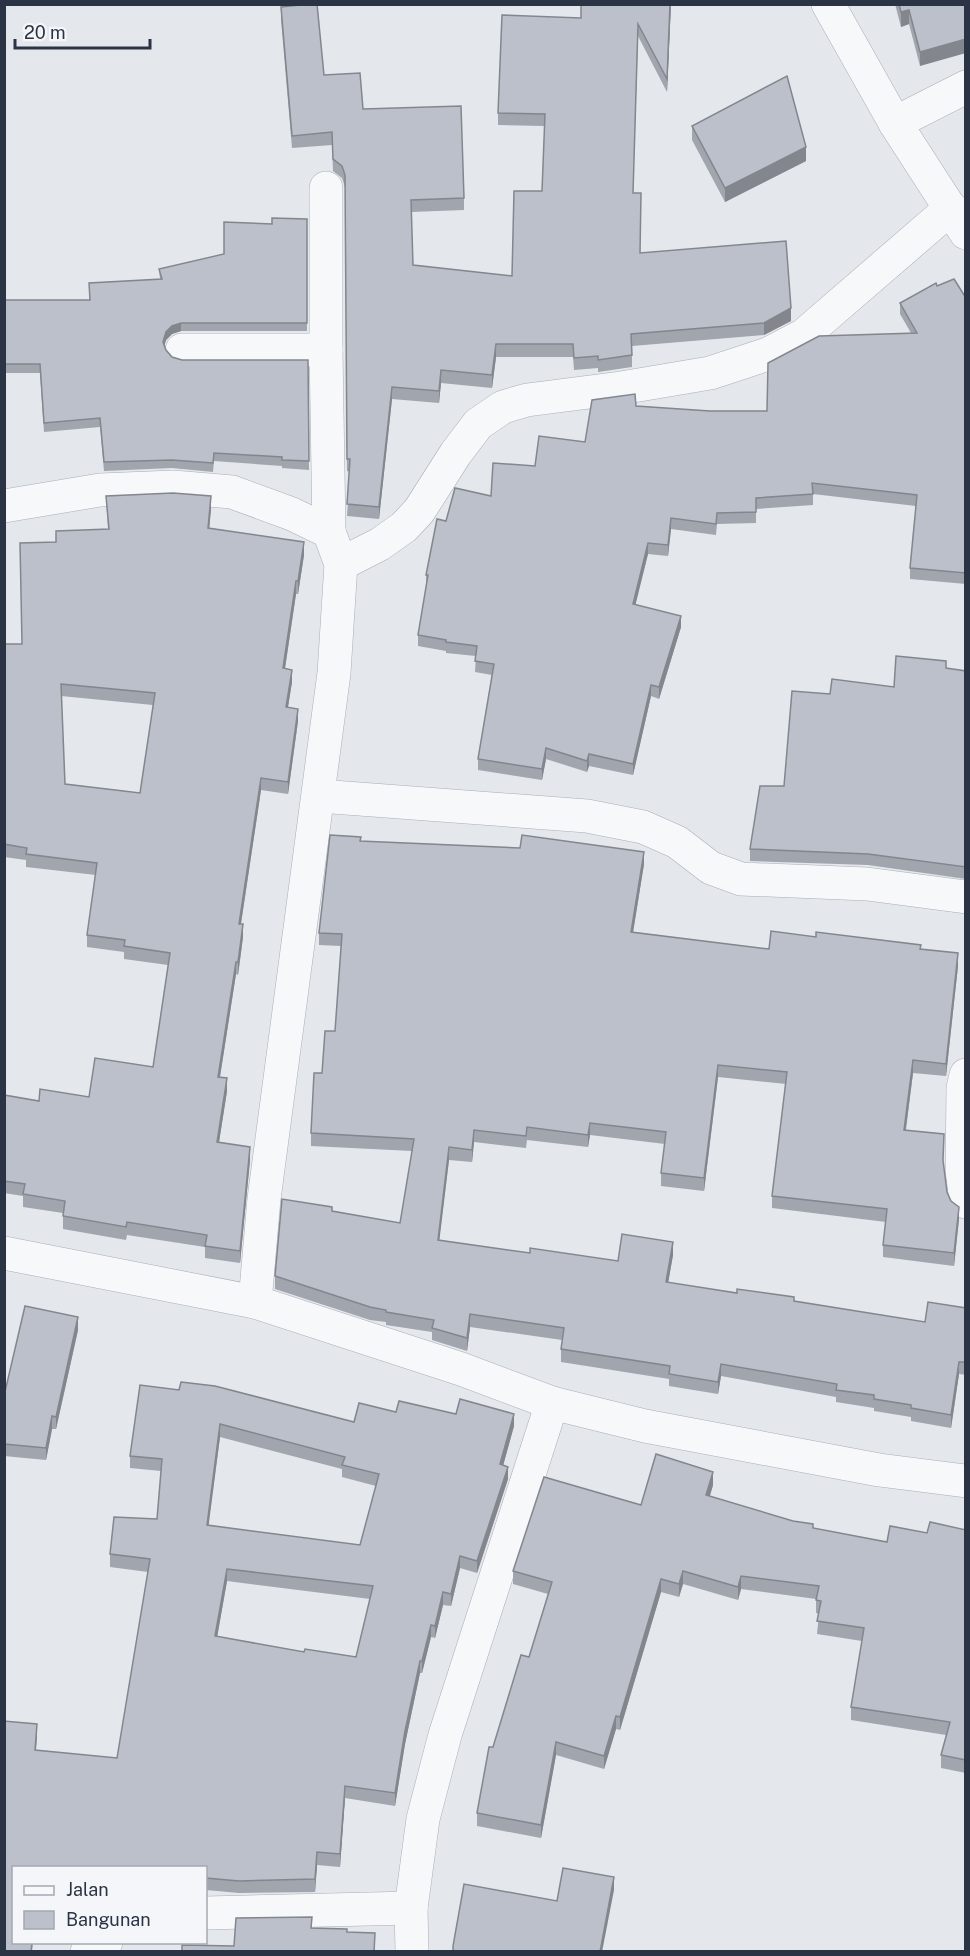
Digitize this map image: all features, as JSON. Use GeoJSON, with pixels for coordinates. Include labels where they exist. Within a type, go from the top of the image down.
{"type":"FeatureCollection","features":[{"type":"Feature","properties":{"kind":"street"},"geometry":{"type":"LineString","coordinates":[[341,564],[380,544],[404,527],[419,511],[456,453],[478,424],[503,407],[526,400],[621,388],[710,373],[768,354],[804,335],[958,220],[895,123],[828,4]]}},
{"type":"Feature","properties":{"kind":"street"},"geometry":{"type":"LineString","coordinates":[[895,123],[966,87]]}},
{"type":"Feature","properties":{"kind":"street"},"geometry":{"type":"LineString","coordinates":[[255,1302],[264,1199],[319,796],[340,610],[341,564],[329,532],[326,188]]}},
{"type":"Feature","properties":{"kind":"street"},"geometry":{"type":"LineString","coordinates":[[182,350],[326,350]]}},
{"type":"Feature","properties":{"kind":"street"},"geometry":{"type":"LineString","coordinates":[[7,502],[100,490],[173,488],[232,492],[292,513],[329,532]]}},
{"type":"Feature","properties":{"kind":"street"},"geometry":{"type":"LineString","coordinates":[[319,796],[587,816],[643,827],[677,842],[711,868],[741,879],[867,884],[966,897]]}},
{"type":"Feature","properties":{"kind":"street"},"geometry":{"type":"LineString","coordinates":[[966,1075],[963,1088],[962,1170],[966,1202]]}},
{"type":"Feature","properties":{"kind":"street"},"geometry":{"type":"LineString","coordinates":[[4,1253],[255,1302],[461,1370],[552,1403],[645,1426],[879,1470],[966,1481]]}},
{"type":"Feature","properties":{"kind":"street"},"geometry":{"type":"LineString","coordinates":[[412,1952],[411,1908],[423,1819],[445,1736],[552,1403]]}},
{"type":"Feature","properties":{"kind":"street"},"geometry":{"type":"LineString","coordinates":[[207,1913],[411,1908]]}},
{"type":"Feature","properties":{"kind":"street"},"geometry":{"type":"LineString","coordinates":[[87,1952],[102,1944]]}},
{"type":"Feature","properties":{"kind":"building"},"geometry":{"type":"Polygon","coordinates":[[[317,4],[324,75],[360,73],[363,109],[461,106],[464,198],[411,200],[413,265],[512,276],[514,191],[542,191],[545,114],[498,113],[502,15],[581,18],[581,4],[670,4],[667,79],[638,24],[633,193],[641,193],[640,253],[786,241],[791,308],[764,323],[631,334],[632,355],[598,360],[598,356],[574,358],[573,344],[496,344],[492,375],[441,370],[439,391],[392,387],[379,507],[347,504],[350,459],[347,459],[345,175],[342,166],[333,159],[332,132],[292,136],[281,7],[317,4]]]}},
{"type":"Feature","properties":{"kind":"building"},"geometry":{"type":"Polygon","coordinates":[[[899,4],[966,4],[966,39],[920,52],[909,10],[901,12],[899,4]]]}},
{"type":"Feature","properties":{"kind":"building"},"geometry":{"type":"Polygon","coordinates":[[[787,76],[806,147],[725,188],[692,126],[787,76]]]}},
{"type":"Feature","properties":{"kind":"building"},"geometry":{"type":"Polygon","coordinates":[[[272,218],[307,219],[307,323],[181,323],[172,326],[166,332],[163,342],[172,357],[182,360],[308,360],[309,461],[214,453],[213,463],[172,460],[104,462],[100,418],[44,423],[40,364],[4,364],[4,300],[90,300],[89,283],[162,279],[159,269],[224,254],[224,222],[272,224],[272,218]]]}},
{"type":"Feature","properties":{"kind":"building"},"geometry":{"type":"Polygon","coordinates":[[[954,279],[966,298],[966,573],[910,568],[917,495],[812,483],[813,494],[756,498],[756,512],[717,513],[716,524],[671,518],[668,545],[648,543],[633,604],[681,616],[659,687],[651,685],[633,764],[589,754],[587,761],[546,748],[542,769],[478,759],[494,664],[475,661],[477,646],[418,635],[428,575],[426,575],[437,519],[446,521],[455,488],[491,496],[493,463],[535,466],[539,436],[585,442],[592,400],[635,394],[636,406],[710,411],[767,411],[768,363],[819,336],[917,333],[900,303],[936,283],[937,286],[954,279]]]}},
{"type":"Feature","properties":{"kind":"building"},"geometry":{"type":"Polygon","coordinates":[[[173,493],[211,496],[208,528],[304,542],[283,668],[292,670],[286,707],[298,709],[288,782],[261,778],[239,924],[243,924],[238,962],[236,962],[218,1077],[227,1078],[217,1142],[250,1147],[240,1251],[205,1246],[207,1235],[127,1222],[126,1227],[63,1216],[65,1201],[23,1194],[25,1184],[4,1181],[4,1095],[39,1101],[40,1089],[89,1097],[95,1058],[153,1067],[170,953],[124,946],[125,940],[87,935],[97,863],[26,854],[27,848],[4,844],[4,644],[22,644],[20,543],[56,542],[56,531],[109,529],[106,496],[173,493]],[[61,684],[65,784],[140,793],[155,693],[61,684]]]}},
{"type":"Feature","properties":{"kind":"building"},"geometry":{"type":"Polygon","coordinates":[[[896,656],[946,661],[946,668],[966,671],[966,867],[868,854],[750,849],[760,786],[784,786],[792,691],[830,694],[832,679],[894,687],[896,656]]]}},
{"type":"Feature","properties":{"kind":"building"},"geometry":{"type":"Polygon","coordinates":[[[330,835],[361,837],[360,841],[520,848],[522,835],[644,852],[631,932],[769,949],[771,931],[816,937],[816,932],[921,945],[920,949],[958,953],[946,1064],[913,1060],[904,1130],[944,1134],[943,1160],[947,1192],[951,1201],[959,1207],[954,1253],[883,1245],[887,1209],[772,1196],[787,1072],[718,1065],[704,1178],[661,1173],[666,1132],[590,1123],[588,1135],[527,1127],[526,1136],[474,1130],[472,1150],[449,1147],[438,1240],[530,1253],[530,1248],[618,1261],[622,1234],[673,1242],[666,1282],[737,1293],[737,1289],[794,1297],[794,1301],[925,1322],[928,1302],[966,1308],[966,1362],[959,1362],[951,1415],[874,1399],[874,1395],[836,1390],[837,1384],[721,1364],[718,1382],[669,1374],[670,1366],[561,1349],[564,1328],[470,1314],[467,1338],[432,1328],[434,1320],[386,1312],[386,1310],[370,1307],[275,1276],[282,1199],[332,1207],[332,1211],[400,1223],[414,1139],[311,1133],[314,1073],[322,1073],[325,1031],[335,1031],[342,934],[319,933],[330,835]]]}},
{"type":"Feature","properties":{"kind":"building"},"geometry":{"type":"Polygon","coordinates":[[[25,1306],[78,1317],[56,1417],[52,1416],[46,1448],[4,1444],[4,1396],[25,1306]]]}},
{"type":"Feature","properties":{"kind":"building"},"geometry":{"type":"Polygon","coordinates":[[[181,1382],[215,1386],[354,1422],[359,1403],[396,1412],[399,1401],[456,1414],[460,1399],[514,1414],[500,1464],[508,1467],[477,1561],[460,1556],[451,1594],[443,1592],[435,1626],[431,1625],[422,1661],[420,1661],[405,1731],[395,1793],[345,1786],[340,1854],[317,1852],[315,1879],[239,1881],[207,1878],[207,1866],[12,1866],[12,1944],[32,1944],[31,1952],[4,1952],[4,1721],[37,1724],[35,1750],[117,1758],[150,1559],[110,1554],[114,1517],[157,1519],[162,1459],[130,1456],[140,1385],[179,1390],[181,1382]],[[220,1424],[207,1525],[360,1545],[379,1474],[342,1465],[345,1457],[220,1424]],[[227,1569],[215,1636],[304,1652],[305,1649],[356,1657],[373,1586],[227,1569]]]}},
{"type":"Feature","properties":{"kind":"building"},"geometry":{"type":"Polygon","coordinates":[[[656,1454],[713,1472],[706,1495],[793,1521],[813,1524],[813,1528],[887,1542],[890,1526],[927,1533],[930,1522],[966,1530],[966,1760],[941,1755],[950,1722],[851,1707],[864,1628],[817,1621],[821,1601],[816,1600],[819,1586],[741,1576],[738,1587],[683,1571],[679,1584],[661,1579],[620,1717],[616,1716],[604,1756],[556,1742],[541,1825],[477,1813],[489,1747],[493,1747],[521,1655],[529,1657],[552,1582],[513,1571],[544,1477],[641,1505],[656,1454]]]}},
{"type":"Feature","properties":{"kind":"building"},"geometry":{"type":"Polygon","coordinates":[[[563,1868],[614,1877],[600,1952],[453,1952],[464,1884],[557,1901],[563,1868]]]}},
{"type":"Feature","properties":{"kind":"building"},"geometry":{"type":"Polygon","coordinates":[[[312,1917],[311,1928],[347,1929],[347,1932],[375,1933],[374,1952],[182,1952],[182,1945],[234,1946],[236,1918],[312,1917]]]}}]}
